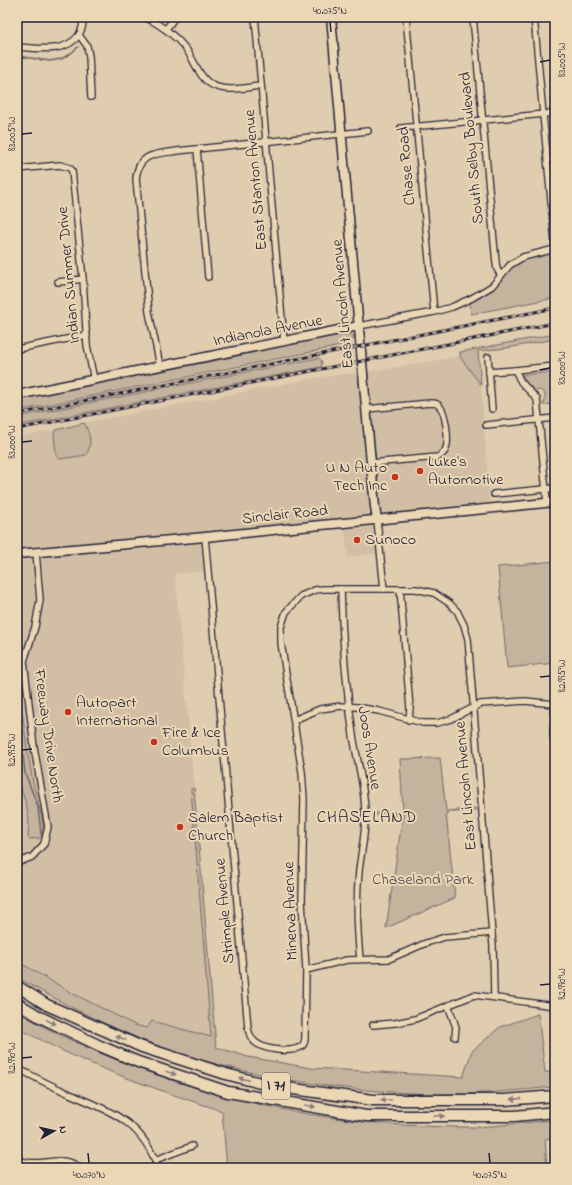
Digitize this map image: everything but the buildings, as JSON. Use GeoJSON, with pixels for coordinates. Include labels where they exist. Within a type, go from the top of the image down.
{"type":"FeatureCollection","features":[{"type":"Feature","properties":{"kind":"highway","name":"I 71"},"geometry":{"type":"LineString","coordinates":[[17,986],[47,1005],[142,1047],[226,1074],[272,1086],[373,1100],[504,1100],[555,1096]]}},
{"type":"Feature","properties":{"kind":"highway","name":"I 71"},"geometry":{"type":"LineString","coordinates":[[17,1003],[54,1023],[138,1062],[228,1092],[366,1116],[515,1116],[555,1112]]}},
{"type":"Feature","properties":{"kind":"main road","name":"East Lincoln Avenue"},"geometry":{"type":"LineString","coordinates":[[331,17],[377,520]]}},
{"type":"Feature","properties":{"kind":"main road","name":"Indianola Avenue"},"geometry":{"type":"LineString","coordinates":[[17,395],[359,326]]}},
{"type":"Feature","properties":{"kind":"main road","name":"Sinclair Road"},"geometry":{"type":"LineString","coordinates":[[17,554],[205,537],[551,502]]}},
{"type":"Feature","properties":{"kind":"street"},"geometry":{"type":"LineString","coordinates":[[17,47],[51,49],[64,47],[75,41],[79,35],[84,17]]}},
{"type":"Feature","properties":{"kind":"street"},"geometry":{"type":"LineString","coordinates":[[145,17],[166,28],[175,36],[186,50],[204,79],[210,84],[228,89],[261,86]]}},
{"type":"Feature","properties":{"kind":"street"},"geometry":{"type":"LineString","coordinates":[[166,28],[175,17]]}},
{"type":"Feature","properties":{"kind":"street","name":"East Stanton Avenue"},"geometry":{"type":"LineString","coordinates":[[255,17],[284,341]]}},
{"type":"Feature","properties":{"kind":"street","name":"Chase Road"},"geometry":{"type":"LineString","coordinates":[[406,17],[434,312]]}},
{"type":"Feature","properties":{"kind":"street","name":"South Selby Boulevard"},"geometry":{"type":"LineString","coordinates":[[473,17],[496,263],[497,269],[501,276]]}},
{"type":"Feature","properties":{"kind":"street"},"geometry":{"type":"LineString","coordinates":[[534,17],[555,244]]}},
{"type":"Feature","properties":{"kind":"street"},"geometry":{"type":"LineString","coordinates":[[79,35],[87,46],[89,56],[91,97]]}},
{"type":"Feature","properties":{"kind":"street"},"geometry":{"type":"LineString","coordinates":[[401,128],[555,113]]}},
{"type":"Feature","properties":{"kind":"street"},"geometry":{"type":"LineString","coordinates":[[160,366],[150,319],[146,289],[136,179],[140,164],[146,158],[154,154],[368,132]]}},
{"type":"Feature","properties":{"kind":"street"},"geometry":{"type":"LineString","coordinates":[[197,149],[208,278]]}},
{"type":"Feature","properties":{"kind":"street","name":"Indian Summer Drive"},"geometry":{"type":"LineString","coordinates":[[17,169],[60,165],[70,168],[73,175],[83,280],[87,345],[94,380]]}},
{"type":"Feature","properties":{"kind":"street","name":"Indianola Avenue"},"geometry":{"type":"LineString","coordinates":[[359,326],[434,312],[452,307],[472,298],[492,286],[510,265],[523,257],[555,249]]}},
{"type":"Feature","properties":{"kind":"street"},"geometry":{"type":"LineString","coordinates":[[58,282],[83,280]]}},
{"type":"Feature","properties":{"kind":"street"},"geometry":{"type":"LineString","coordinates":[[17,349],[87,335]]}},
{"type":"Feature","properties":{"kind":"street"},"geometry":{"type":"LineString","coordinates":[[488,357],[492,409]]}},
{"type":"Feature","properties":{"kind":"street"},"geometry":{"type":"LineString","coordinates":[[489,372],[555,366]]}},
{"type":"Feature","properties":{"kind":"street"},"geometry":{"type":"LineString","coordinates":[[515,370],[520,382],[537,399],[545,489],[551,502]]}},
{"type":"Feature","properties":{"kind":"street"},"geometry":{"type":"LineString","coordinates":[[366,410],[430,403],[437,404],[442,409],[446,427],[447,446],[445,451],[438,457],[371,463]]}},
{"type":"Feature","properties":{"kind":"street"},"geometry":{"type":"LineString","coordinates":[[486,425],[555,418]]}},
{"type":"Feature","properties":{"kind":"street"},"geometry":{"type":"LineString","coordinates":[[494,494],[555,488]]}},
{"type":"Feature","properties":{"kind":"street","name":"East Lincoln Avenue"},"geometry":{"type":"LineString","coordinates":[[377,520],[384,589]]}},
{"type":"Feature","properties":{"kind":"street","name":"Strimple Avenue"},"geometry":{"type":"LineString","coordinates":[[205,537],[248,1028],[254,1041],[264,1048],[284,1050],[298,1048],[303,1045]]}},
{"type":"Feature","properties":{"kind":"street","name":"Freeway Drive North"},"geometry":{"type":"LineString","coordinates":[[17,862],[32,857],[44,844],[48,827],[34,747],[24,661],[35,627],[40,600],[36,552]]}},
{"type":"Feature","properties":{"kind":"street"},"geometry":{"type":"LineString","coordinates":[[341,589],[400,589],[410,708],[409,720]]}},
{"type":"Feature","properties":{"kind":"street","name":"Minerva Avenue"},"geometry":{"type":"LineString","coordinates":[[303,1045],[306,1038],[306,970],[302,901],[304,799],[302,772],[281,643],[280,627],[286,612],[301,596],[315,590],[341,589]]}},
{"type":"Feature","properties":{"kind":"street","name":"Joos Avenue"},"geometry":{"type":"LineString","coordinates":[[341,589],[343,649],[349,707],[364,797],[365,814],[359,871],[356,922],[360,959]]}},
{"type":"Feature","properties":{"kind":"street","name":"East Lincoln Avenue"},"geometry":{"type":"LineString","coordinates":[[400,589],[416,589],[434,593],[450,603],[458,612],[464,624],[468,638],[492,932],[494,996]]}},
{"type":"Feature","properties":{"kind":"street"},"geometry":{"type":"LineString","coordinates":[[294,720],[320,709],[341,706],[379,711],[423,723],[437,723],[451,719],[480,704],[525,701],[555,705],[555,748]]}},
{"type":"Feature","properties":{"kind":"street"},"geometry":{"type":"LineString","coordinates":[[306,970],[347,960],[389,958],[426,943],[444,938],[492,932]]}},
{"type":"Feature","properties":{"kind":"street"},"geometry":{"type":"LineString","coordinates":[[373,1025],[405,1022],[474,994],[555,1006]]}},
{"type":"Feature","properties":{"kind":"street"},"geometry":{"type":"LineString","coordinates":[[448,1005],[456,1026],[455,1037]]}},
{"type":"Feature","properties":{"kind":"street"},"geometry":{"type":"LineString","coordinates":[[17,1068],[119,1117],[135,1128],[147,1143],[158,1168]]}},
{"type":"Feature","properties":{"kind":"street"},"geometry":{"type":"LineString","coordinates":[[155,1160],[192,1146]]}},
{"type":"Feature","properties":{"kind":"street"},"geometry":{"type":"LineString","coordinates":[[17,1159],[22,1162],[32,1163],[68,1161],[80,1168]]}},
{"type":"Feature","properties":{"kind":"shaded area"},"geometry":{"type":"Polygon","coordinates":[[[460,357],[481,385],[490,508],[379,519],[382,553],[348,557],[344,523],[207,536],[209,571],[175,574],[194,788],[191,789],[211,1037],[152,1021],[147,1028],[135,1025],[72,993],[17,961],[17,775],[27,808],[29,821],[28,836],[44,828],[35,792],[25,738],[17,655],[17,437],[56,430],[54,433],[78,457],[86,455],[88,451],[90,431],[84,423],[321,377],[380,370],[460,357]]]}},
{"type":"Feature","properties":{"kind":"green space"},"geometry":{"type":"Polygon","coordinates":[[[555,252],[555,298],[471,314],[470,303],[492,290],[511,268],[525,259],[555,252]]]}},
{"type":"Feature","properties":{"kind":"green space"},"geometry":{"type":"Polygon","coordinates":[[[349,333],[355,337],[354,339],[336,347],[17,411],[17,398],[349,333]]]}},
{"type":"Feature","properties":{"kind":"green space"},"geometry":{"type":"Polygon","coordinates":[[[555,334],[555,339],[507,348],[478,351],[481,385],[460,357],[460,352],[555,334]]]}},
{"type":"Feature","properties":{"kind":"green space"},"geometry":{"type":"Polygon","coordinates":[[[318,358],[321,360],[321,367],[17,426],[17,417],[318,358]]]}},
{"type":"Feature","properties":{"kind":"green space"},"geometry":{"type":"Polygon","coordinates":[[[555,372],[555,404],[543,405],[545,401],[545,394],[540,390],[532,391],[522,375],[555,372]]]}},
{"type":"Feature","properties":{"kind":"green space"},"geometry":{"type":"Polygon","coordinates":[[[84,423],[90,439],[86,455],[60,459],[56,456],[54,433],[56,430],[84,423]]]}},
{"type":"Feature","properties":{"kind":"green space"},"geometry":{"type":"Polygon","coordinates":[[[555,561],[555,663],[507,668],[498,567],[555,561]]]}},
{"type":"Feature","properties":{"kind":"green space"},"geometry":{"type":"Polygon","coordinates":[[[17,655],[27,747],[33,782],[43,824],[40,838],[29,839],[27,808],[17,775],[17,655]]]}},
{"type":"Feature","properties":{"kind":"green space","name":"Chaseland Park"},"geometry":{"type":"Polygon","coordinates":[[[440,758],[446,811],[476,808],[477,810],[446,813],[455,898],[386,928],[403,815],[371,815],[371,813],[403,812],[400,759],[440,758]]]}},
{"type":"Feature","properties":{"kind":"green space"},"geometry":{"type":"Polygon","coordinates":[[[194,788],[216,1047],[248,1057],[311,1068],[463,1077],[472,1051],[500,1027],[538,1014],[545,1072],[555,1072],[555,1087],[504,1092],[424,1094],[367,1090],[283,1079],[228,1067],[184,1055],[140,1039],[68,1006],[17,977],[17,961],[72,993],[135,1025],[147,1028],[152,1021],[211,1037],[191,789],[194,788]]]}},
{"type":"Feature","properties":{"kind":"green space"},"geometry":{"type":"Polygon","coordinates":[[[17,1011],[46,1028],[108,1057],[181,1083],[263,1105],[346,1120],[388,1124],[474,1127],[555,1120],[555,1138],[545,1139],[547,1168],[227,1168],[222,1111],[117,1074],[41,1040],[17,1027],[17,1011]]]}},
{"type":"Feature","properties":{"kind":"waterway"},"geometry":{"type":"LineString","coordinates":[[17,56],[50,61],[61,59],[78,47]]}},
{"type":"Feature","properties":{"kind":"waterway"},"geometry":{"type":"LineString","coordinates":[[17,699],[25,773],[38,807],[41,834]]}},
{"type":"Feature","properties":{"kind":"railway"},"geometry":{"type":"LineString","coordinates":[[17,414],[555,308]]}},
{"type":"Feature","properties":{"kind":"railway"},"geometry":{"type":"LineString","coordinates":[[17,429],[555,323]]}},
{"type":"Feature","properties":{"kind":"place","name":"Luke's Automotive"},"geometry":{"type":"Point","coordinates":[420,471]}},
{"type":"Feature","properties":{"kind":"place","name":"U N Auto Tech Inc"},"geometry":{"type":"Point","coordinates":[395,477]}},
{"type":"Feature","properties":{"kind":"place","name":"Sunoco"},"geometry":{"type":"Point","coordinates":[357,540]}},
{"type":"Feature","properties":{"kind":"place","name":"Autopart International"},"geometry":{"type":"Point","coordinates":[68,712]}},
{"type":"Feature","properties":{"kind":"place","name":"Fire & Ice Columbus"},"geometry":{"type":"Point","coordinates":[154,742]}},
{"type":"Feature","properties":{"kind":"place","name":"Salem Baptist Church"},"geometry":{"type":"Point","coordinates":[180,827]}},
{"type":"Feature","properties":{"kind":"district","name":"CHASELAND"},"geometry":{"type":"Point","coordinates":[367,817]}}]}
